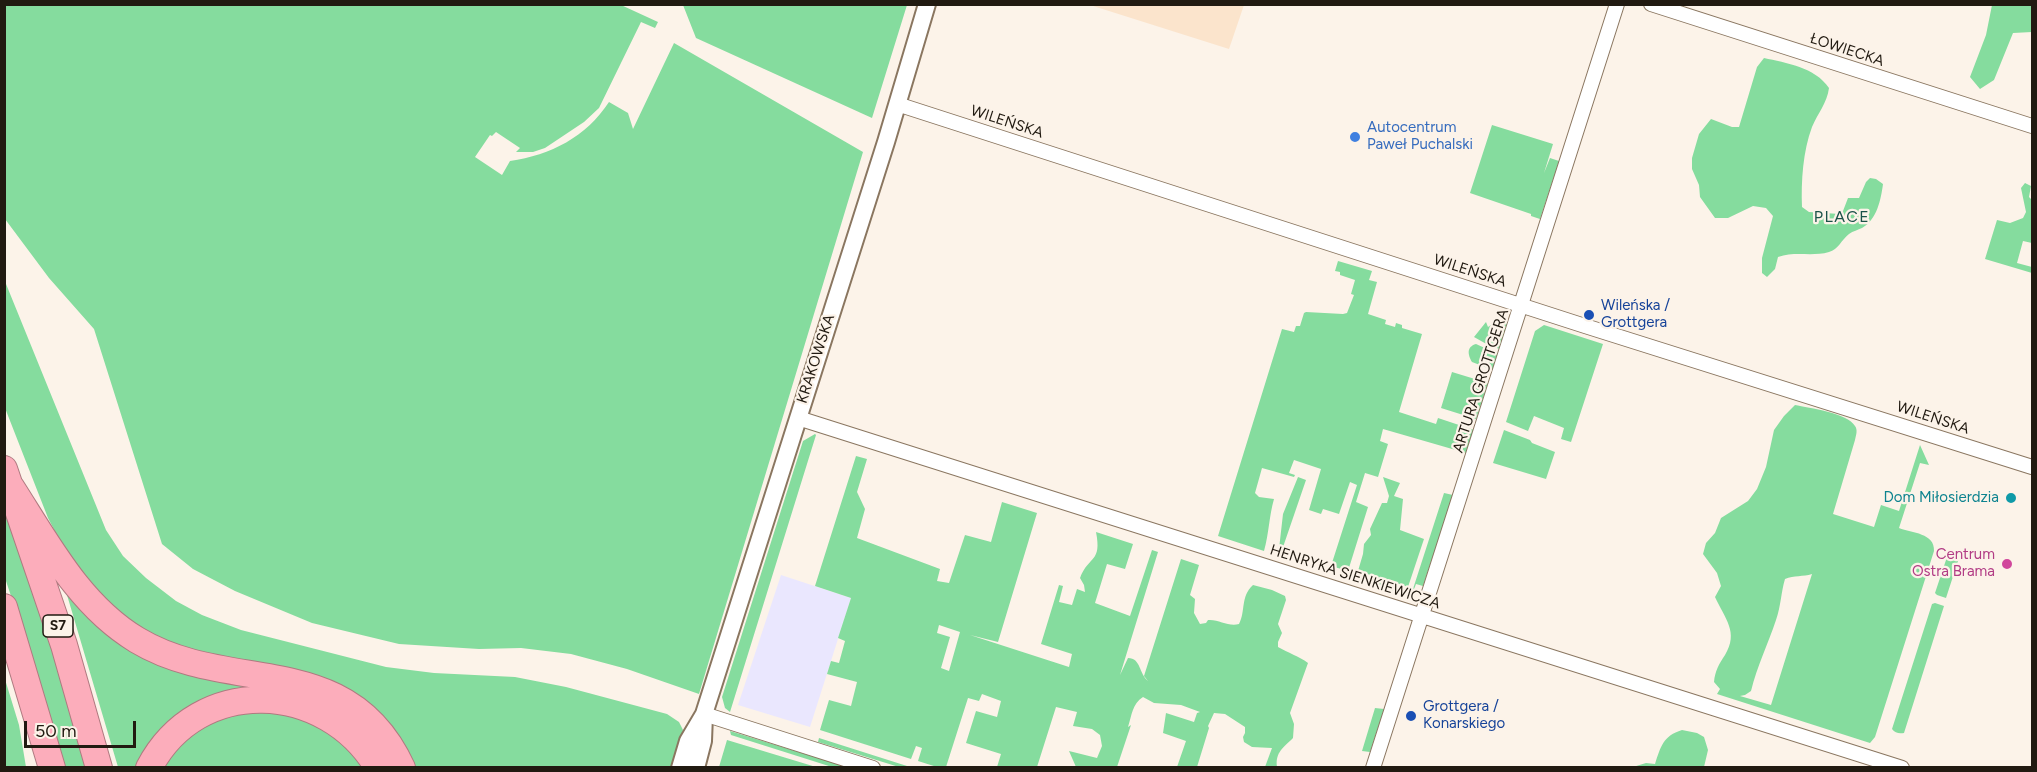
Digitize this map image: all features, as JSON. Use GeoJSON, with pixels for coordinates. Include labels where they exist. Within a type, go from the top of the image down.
{"type":"FeatureCollection","features":[{"type":"Feature","properties":{"kind":"highway","name":"S7"},"geometry":{"type":"LineString","coordinates":[[8,478],[57,624],[99,768]]}},
{"type":"Feature","properties":{"kind":"highway"},"geometry":{"type":"LineString","coordinates":[[8,478],[56,558],[79,590],[116,626],[150,647],[176,658],[225,670],[306,684],[338,697],[371,723],[392,747],[402,768]]}},
{"type":"Feature","properties":{"kind":"highway"},"geometry":{"type":"LineString","coordinates":[[4,607],[52,768]]}},
{"type":"Feature","properties":{"kind":"highway"},"geometry":{"type":"LineString","coordinates":[[22,662],[35,768]]}},
{"type":"Feature","properties":{"kind":"highway"},"geometry":{"type":"LineString","coordinates":[[149,768],[171,738],[195,719],[225,705],[260,699],[297,704],[334,720],[352,735],[378,768]]}},
{"type":"Feature","properties":{"kind":"street","name":"KRAKOWSKA"},"geometry":{"type":"LineString","coordinates":[[680,768],[688,741],[704,714],[927,4]]}},
{"type":"Feature","properties":{"kind":"street","name":"ARTURA GROTTGERA"},"geometry":{"type":"LineString","coordinates":[[1373,768],[1617,4]]}},
{"type":"Feature","properties":{"kind":"street","name":"ŁOWIECKA"},"geometry":{"type":"LineString","coordinates":[[1651,4],[2032,126]]}},
{"type":"Feature","properties":{"kind":"street","name":"WILEŃSKA"},"geometry":{"type":"LineString","coordinates":[[897,104],[2032,467]]}},
{"type":"Feature","properties":{"kind":"street","name":"HENRYKA SIENKIEWICZA"},"geometry":{"type":"LineString","coordinates":[[798,418],[1902,768]]}},
{"type":"Feature","properties":{"kind":"street","name":"KRAKOWSKA"},"geometry":{"type":"LineString","coordinates":[[696,768],[703,741],[704,714]]}},
{"type":"Feature","properties":{"kind":"street"},"geometry":{"type":"LineString","coordinates":[[704,714],[873,768]]}},
{"type":"Feature","properties":{"kind":"shaded area"},"geometry":{"type":"Polygon","coordinates":[[[1244,4],[1229,49],[1090,5],[1244,4]]]}},
{"type":"Feature","properties":{"kind":"shaded area"},"geometry":{"type":"Polygon","coordinates":[[[781,575],[851,598],[810,727],[738,705],[781,575]]]}},
{"type":"Feature","properties":{"kind":"green space"},"geometry":{"type":"Polygon","coordinates":[[[5,4],[621,5],[658,22],[655,28],[641,22],[599,108],[584,122],[545,148],[533,152],[516,152],[520,148],[496,132],[490,135],[475,157],[502,175],[510,161],[553,149],[578,134],[590,125],[609,102],[628,113],[633,129],[674,43],[863,152],[699,694],[627,669],[571,654],[521,648],[479,649],[399,644],[312,623],[235,591],[193,569],[162,544],[94,329],[49,278],[5,219],[5,4]]]}},
{"type":"Feature","properties":{"kind":"green space"},"geometry":{"type":"Polygon","coordinates":[[[683,4],[907,5],[872,118],[696,38],[683,4]]]}},
{"type":"Feature","properties":{"kind":"green space"},"geometry":{"type":"Polygon","coordinates":[[[1992,5],[2032,5],[2032,32],[2013,33],[1994,80],[1980,89],[1970,77],[1986,35],[1992,5]]]}},
{"type":"Feature","properties":{"kind":"green space"},"geometry":{"type":"Polygon","coordinates":[[[1764,58],[1791,64],[1808,71],[1816,75],[1829,88],[1806,146],[1802,177],[1802,207],[1809,212],[1840,214],[1848,198],[1859,198],[1870,178],[1883,184],[1877,209],[1867,224],[1849,234],[1832,251],[1778,257],[1775,269],[1767,277],[1762,273],[1762,258],[1773,216],[1766,208],[1753,206],[1728,218],[1715,218],[1700,197],[1699,185],[1692,169],[1692,158],[1699,134],[1711,119],[1732,127],[1739,127],[1757,67],[1764,58]]]}},
{"type":"Feature","properties":{"kind":"green space"},"geometry":{"type":"Polygon","coordinates":[[[1492,125],[1553,144],[1544,173],[1550,158],[1559,161],[1540,219],[1470,193],[1492,125]]]}},
{"type":"Feature","properties":{"kind":"green space"},"geometry":{"type":"Polygon","coordinates":[[[2025,183],[2031,186],[2029,197],[2032,200],[2032,243],[2023,241],[2017,263],[2032,267],[2032,273],[1985,259],[1997,220],[2010,223],[2023,218],[2026,212],[2021,188],[2025,183]]]}},
{"type":"Feature","properties":{"kind":"green space"},"geometry":{"type":"Polygon","coordinates":[[[1338,261],[1372,271],[1369,280],[1377,282],[1368,314],[1386,320],[1385,324],[1395,327],[1396,323],[1402,325],[1402,328],[1422,334],[1399,412],[1436,424],[1438,418],[1474,430],[1466,453],[1383,429],[1380,441],[1388,444],[1378,477],[1365,473],[1356,502],[1368,507],[1348,571],[1331,566],[1357,485],[1350,482],[1339,514],[1323,509],[1321,514],[1309,510],[1321,469],[1294,460],[1289,473],[1295,475],[1294,477],[1262,468],[1255,493],[1259,497],[1274,499],[1264,551],[1218,536],[1282,329],[1294,332],[1296,326],[1300,326],[1306,312],[1347,313],[1354,295],[1351,294],[1355,280],[1335,271],[1338,261]]]}},
{"type":"Feature","properties":{"kind":"green space"},"geometry":{"type":"Polygon","coordinates":[[[4,279],[106,530],[123,556],[146,578],[176,601],[202,615],[241,630],[386,667],[434,673],[515,677],[566,687],[667,714],[679,722],[683,730],[672,767],[413,767],[406,751],[391,729],[142,631],[106,604],[62,545],[48,518],[5,408],[4,279]]]}},
{"type":"Feature","properties":{"kind":"green space"},"geometry":{"type":"Polygon","coordinates":[[[1486,322],[1488,327],[1494,323],[1507,323],[1500,349],[1474,337],[1486,322]]]}},
{"type":"Feature","properties":{"kind":"green space"},"geometry":{"type":"Polygon","coordinates":[[[1544,325],[1603,344],[1571,442],[1561,439],[1564,428],[1534,416],[1528,431],[1506,422],[1535,331],[1544,325]]]}},
{"type":"Feature","properties":{"kind":"green space"},"geometry":{"type":"Polygon","coordinates":[[[1476,344],[1498,354],[1493,370],[1472,362],[1469,352],[1476,344]]]}},
{"type":"Feature","properties":{"kind":"green space"},"geometry":{"type":"Polygon","coordinates":[[[1452,372],[1488,383],[1476,419],[1441,408],[1452,372]]]}},
{"type":"Feature","properties":{"kind":"green space"},"geometry":{"type":"Polygon","coordinates":[[[1795,405],[1837,414],[1851,421],[1856,428],[1855,440],[1833,514],[1874,527],[1881,505],[1899,511],[1920,445],[1929,465],[1920,463],[1899,528],[1927,537],[1934,551],[1875,737],[1870,743],[1717,694],[1720,689],[1714,682],[1715,674],[1729,647],[1731,632],[1715,597],[1721,586],[1717,573],[1703,554],[1706,543],[1715,533],[1721,518],[1748,501],[1757,489],[1766,467],[1774,430],[1795,405]],[[1812,574],[1785,579],[1778,615],[1751,691],[1740,696],[1771,705],[1812,574]]]}},
{"type":"Feature","properties":{"kind":"green space"},"geometry":{"type":"Polygon","coordinates":[[[1504,430],[1555,452],[1546,479],[1493,463],[1504,430]]]}},
{"type":"Feature","properties":{"kind":"green space"},"geometry":{"type":"Polygon","coordinates":[[[815,434],[730,712],[725,708],[722,697],[803,441],[815,434]]]}},
{"type":"Feature","properties":{"kind":"green space"},"geometry":{"type":"Polygon","coordinates":[[[856,456],[867,459],[857,492],[865,509],[857,538],[940,569],[937,581],[949,583],[965,535],[991,542],[1002,502],[1037,513],[998,642],[970,635],[1069,667],[1072,654],[1041,644],[1059,585],[1063,586],[1059,602],[1072,605],[1077,589],[1085,592],[1080,578],[1096,554],[1096,532],[1133,544],[1125,569],[1107,564],[1095,603],[1130,616],[1152,550],[1158,552],[1120,675],[1128,658],[1138,663],[1144,676],[1181,559],[1199,565],[1190,595],[1195,599],[1194,613],[1200,624],[1208,620],[1239,624],[1246,594],[1253,585],[1285,596],[1286,600],[1278,624],[1282,633],[1278,647],[1308,663],[1290,713],[1294,724],[1293,738],[1279,754],[1277,767],[1265,767],[1272,748],[1252,747],[1244,742],[1245,727],[1225,714],[1214,713],[1208,726],[1197,767],[1177,767],[1186,741],[1163,733],[1166,713],[1194,722],[1197,713],[1200,712],[1181,705],[1154,703],[1143,697],[1133,710],[1128,727],[1131,725],[1117,767],[1076,767],[1069,751],[1097,758],[1102,746],[1100,735],[1092,729],[1073,726],[1077,712],[1056,707],[1037,767],[997,767],[1001,754],[966,743],[976,711],[997,717],[1001,701],[982,694],[979,701],[968,698],[946,767],[937,767],[918,761],[922,748],[916,746],[911,759],[820,730],[829,700],[851,706],[857,682],[827,674],[831,661],[839,663],[845,641],[838,638],[851,598],[815,586],[856,456]],[[939,625],[937,633],[950,637],[941,668],[949,671],[960,632],[939,625]]]}},
{"type":"Feature","properties":{"kind":"green space"},"geometry":{"type":"Polygon","coordinates":[[[1298,477],[1306,480],[1282,550],[1279,549],[1283,514],[1298,477]]]}},
{"type":"Feature","properties":{"kind":"green space"},"geometry":{"type":"Polygon","coordinates":[[[1383,477],[1400,483],[1394,496],[1403,499],[1400,530],[1424,539],[1408,587],[1358,571],[1364,544],[1371,535],[1370,529],[1382,503],[1387,503],[1389,496],[1383,477]]]}},
{"type":"Feature","properties":{"kind":"green space"},"geometry":{"type":"Polygon","coordinates":[[[1444,493],[1453,495],[1423,586],[1416,584],[1413,592],[1408,596],[1372,585],[1374,580],[1412,592],[1444,493]]]}},
{"type":"Feature","properties":{"kind":"green space"},"geometry":{"type":"Polygon","coordinates":[[[4,497],[64,677],[88,767],[62,767],[5,578],[4,497]]]}},
{"type":"Feature","properties":{"kind":"green space"},"geometry":{"type":"Polygon","coordinates":[[[1948,554],[1959,558],[1946,598],[1935,593],[1948,554]]]}},
{"type":"Feature","properties":{"kind":"green space"},"geometry":{"type":"Polygon","coordinates":[[[67,595],[102,628],[256,684],[255,690],[138,767],[118,767],[67,595]]]}},
{"type":"Feature","properties":{"kind":"green space"},"geometry":{"type":"Polygon","coordinates":[[[1932,604],[1944,606],[1904,733],[1897,733],[1892,729],[1932,604]]]}},
{"type":"Feature","properties":{"kind":"green space"},"geometry":{"type":"Polygon","coordinates":[[[4,676],[19,725],[26,767],[5,767],[4,676]]]}},
{"type":"Feature","properties":{"kind":"green space"},"geometry":{"type":"Polygon","coordinates":[[[1375,708],[1384,709],[1370,752],[1362,751],[1375,708]]]}},
{"type":"Feature","properties":{"kind":"green space"},"geometry":{"type":"Polygon","coordinates":[[[275,710],[332,732],[365,768],[160,768],[184,737],[224,716],[275,710]]]}},
{"type":"Feature","properties":{"kind":"green space"},"geometry":{"type":"Polygon","coordinates":[[[1682,730],[1704,737],[1708,750],[1704,767],[1633,767],[1646,763],[1655,764],[1664,742],[1671,735],[1682,730]]]}},
{"type":"Feature","properties":{"kind":"green space"},"geometry":{"type":"Polygon","coordinates":[[[730,731],[847,767],[832,767],[731,735],[730,731]]]}},
{"type":"Feature","properties":{"kind":"green space"},"geometry":{"type":"Polygon","coordinates":[[[819,738],[907,766],[899,767],[818,742],[819,738]]]}},
{"type":"Feature","properties":{"kind":"green space"},"geometry":{"type":"Polygon","coordinates":[[[727,740],[816,767],[719,767],[727,740]]]}},
{"type":"Feature","properties":{"kind":"place","name":"Autocentrum Paweł Puchalski"},"geometry":{"type":"Point","coordinates":[1355,137]}},
{"type":"Feature","properties":{"kind":"place","name":"Wileńska / Grottgera"},"geometry":{"type":"Point","coordinates":[1589,315]}},
{"type":"Feature","properties":{"kind":"place","name":"Dom Miłosierdzia"},"geometry":{"type":"Point","coordinates":[2011,498]}},
{"type":"Feature","properties":{"kind":"place","name":"Centrum Ostra Brama"},"geometry":{"type":"Point","coordinates":[2007,564]}},
{"type":"Feature","properties":{"kind":"place","name":"Grottgera / Konarskiego"},"geometry":{"type":"Point","coordinates":[1411,716]}},
{"type":"Feature","properties":{"kind":"district","name":"PLACE"},"geometry":{"type":"Point","coordinates":[1842,217]}}]}
